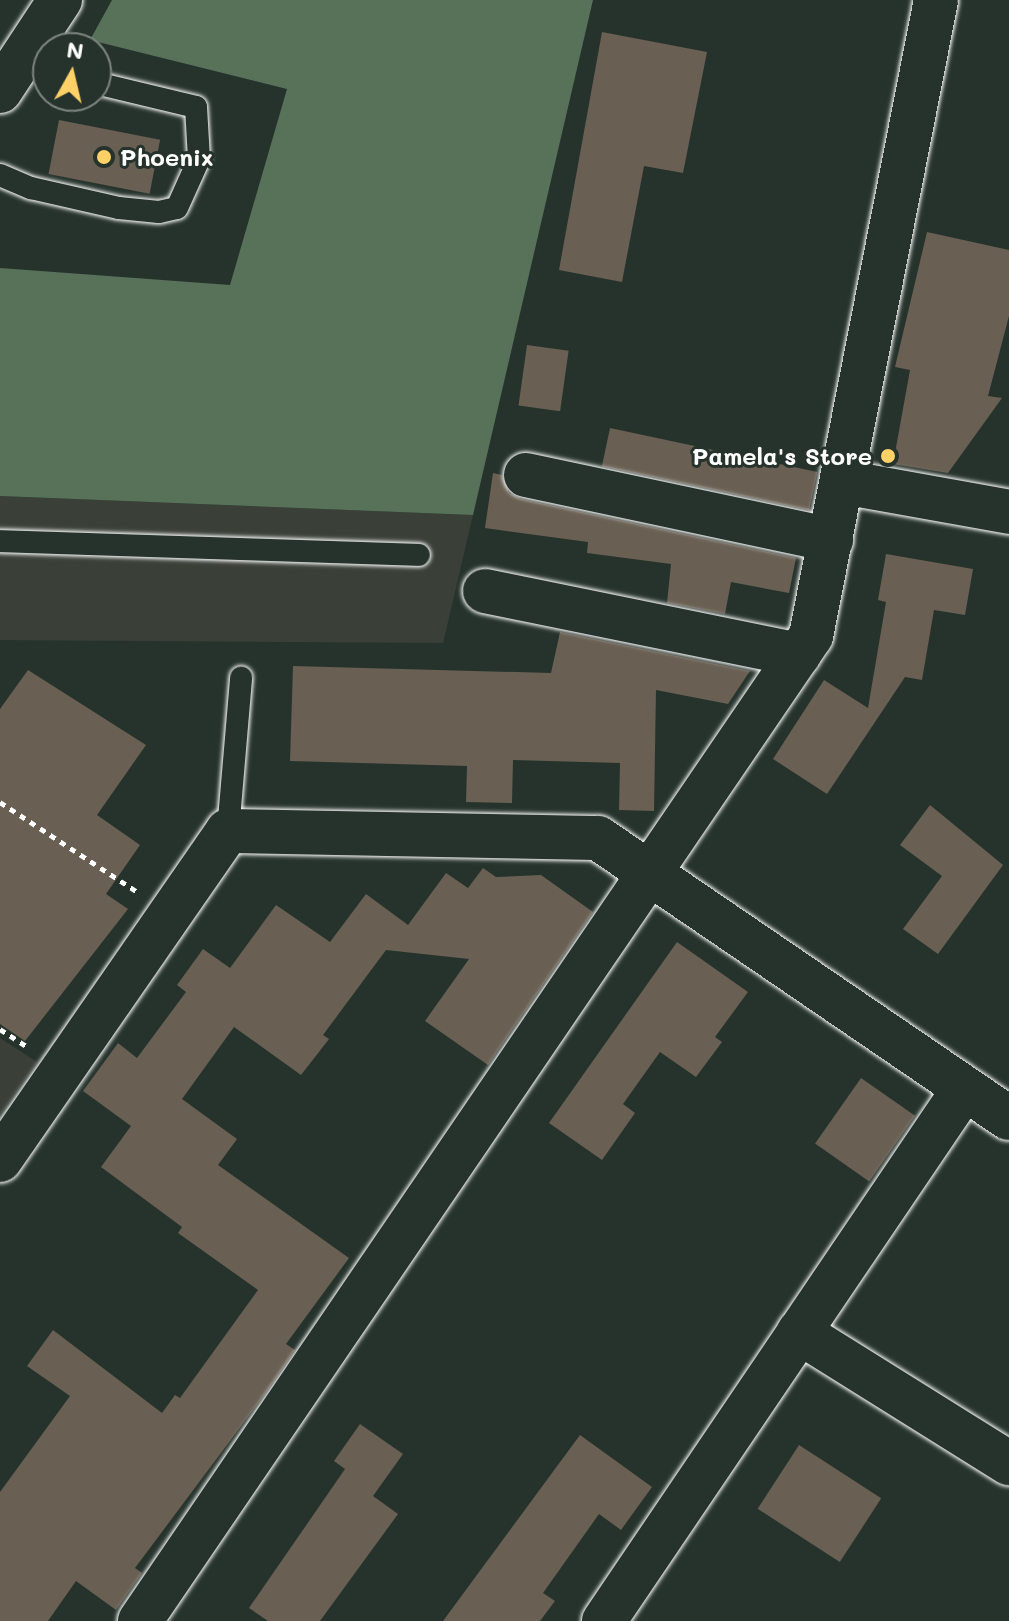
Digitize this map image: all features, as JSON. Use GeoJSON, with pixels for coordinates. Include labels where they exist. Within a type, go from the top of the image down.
{"type":"FeatureCollection","features":[{"type":"Feature","properties":{"kind":"street"},"geometry":{"type":"LineString","coordinates":[[22,76],[60,0]]}},
{"type":"Feature","properties":{"kind":"street"},"geometry":{"type":"LineString","coordinates":[[140,1621],[653,875],[811,636],[936,0]]}},
{"type":"Feature","properties":{"kind":"street"},"geometry":{"type":"LineString","coordinates":[[526,475],[831,540]]}},
{"type":"Feature","properties":{"kind":"street"},"geometry":{"type":"LineString","coordinates":[[843,482],[1009,512]]}},
{"type":"Feature","properties":{"kind":"street"},"geometry":{"type":"LineString","coordinates":[[485,591],[799,655]]}},
{"type":"Feature","properties":{"kind":"street"},"geometry":{"type":"LineString","coordinates":[[0,1160],[228,831],[598,838],[1009,1118]]}},
{"type":"Feature","properties":{"kind":"street"},"geometry":{"type":"LineString","coordinates":[[604,1621],[964,1089]]}},
{"type":"Feature","properties":{"kind":"street"},"geometry":{"type":"LineString","coordinates":[[799,1332],[1009,1463]]}},
{"type":"Feature","properties":{"kind":"lane"},"geometry":{"type":"LineString","coordinates":[[0,175],[31,188],[119,208],[159,212],[177,208],[199,159],[196,107],[112,87]]}},
{"type":"Feature","properties":{"kind":"lane"},"geometry":{"type":"LineString","coordinates":[[0,541],[419,555]]}},
{"type":"Feature","properties":{"kind":"lane"},"geometry":{"type":"LineString","coordinates":[[228,831],[241,678]]}},
{"type":"Feature","properties":{"kind":"path"},"geometry":{"type":"LineString","coordinates":[[0,802],[169,913]]}},
{"type":"Feature","properties":{"kind":"shaded area"},"geometry":{"type":"Polygon","coordinates":[[[0,496],[473,515],[443,643],[0,640],[0,496]]]}},
{"type":"Feature","properties":{"kind":"shaded area"},"geometry":{"type":"Polygon","coordinates":[[[0,1038],[37,1062],[0,1115],[0,1038]]]}},
{"type":"Feature","properties":{"kind":"green space"},"geometry":{"type":"Polygon","coordinates":[[[112,0],[593,0],[473,515],[0,496],[0,268],[230,285],[287,89],[112,45],[112,32],[94,32],[112,0]]]}},
{"type":"Feature","properties":{"kind":"building"},"geometry":{"type":"Polygon","coordinates":[[[602,32],[707,52],[683,173],[644,166],[622,282],[559,270],[602,32]]]}},
{"type":"Feature","properties":{"kind":"building","name":"Phoenix"},"geometry":{"type":"Polygon","coordinates":[[[59,120],[160,140],[150,194],[49,174],[59,120]]]}},
{"type":"Feature","properties":{"kind":"building"},"geometry":{"type":"Polygon","coordinates":[[[927,232],[1009,250],[1009,316],[988,396],[1002,398],[948,473],[893,464],[910,370],[895,367],[927,232]]]}},
{"type":"Feature","properties":{"kind":"building"},"geometry":{"type":"Polygon","coordinates":[[[527,345],[569,351],[560,411],[519,405],[527,345]]]}},
{"type":"Feature","properties":{"kind":"building"},"geometry":{"type":"Polygon","coordinates":[[[610,428],[817,472],[809,510],[602,466],[610,428]]]}},
{"type":"Feature","properties":{"kind":"building"},"geometry":{"type":"Polygon","coordinates":[[[493,473],[502,475],[509,493],[521,499],[796,558],[789,593],[731,582],[725,614],[667,603],[671,564],[587,553],[588,542],[485,528],[493,473]]]}},
{"type":"Feature","properties":{"kind":"building"},"geometry":{"type":"Polygon","coordinates":[[[886,554],[973,569],[965,615],[934,610],[922,680],[905,677],[827,794],[773,759],[824,680],[868,708],[886,602],[878,600],[886,554]]]}},
{"type":"Feature","properties":{"kind":"building"},"geometry":{"type":"Polygon","coordinates":[[[560,632],[750,671],[728,704],[656,690],[654,811],[619,810],[620,763],[513,760],[512,803],[466,802],[467,766],[290,761],[293,666],[551,673],[560,632]]]}},
{"type":"Feature","properties":{"kind":"building"},"geometry":{"type":"Polygon","coordinates":[[[28,670],[146,745],[97,815],[140,845],[106,894],[128,909],[25,1041],[0,1024],[0,709],[28,670]]]}},
{"type":"Feature","properties":{"kind":"building"},"geometry":{"type":"Polygon","coordinates":[[[930,805],[1003,865],[938,954],[903,929],[942,876],[900,845],[930,805]]]}},
{"type":"Feature","properties":{"kind":"building"},"geometry":{"type":"Polygon","coordinates":[[[483,868],[496,877],[541,875],[593,912],[488,1065],[425,1021],[469,959],[386,950],[323,1035],[329,1039],[301,1075],[234,1027],[182,1099],[237,1139],[218,1165],[349,1258],[286,1344],[295,1350],[265,1394],[135,1568],[142,1573],[116,1610],[76,1581],[48,1621],[0,1621],[0,1492],[70,1396],[27,1366],[53,1330],[162,1413],[175,1395],[180,1398],[258,1290],[178,1233],[182,1227],[101,1167],[131,1126],[83,1091],[118,1043],[137,1058],[186,992],[177,985],[203,949],[230,968],[276,905],[330,942],[366,894],[408,925],[446,873],[468,888],[483,868]]]}},
{"type":"Feature","properties":{"kind":"building"},"geometry":{"type":"Polygon","coordinates":[[[677,942],[748,992],[715,1037],[722,1042],[696,1077],[660,1052],[623,1104],[635,1113],[602,1160],[549,1123],[677,942]]]}},
{"type":"Feature","properties":{"kind":"building"},"geometry":{"type":"Polygon","coordinates":[[[861,1078],[915,1116],[869,1181],[815,1144],[861,1078]]]}},
{"type":"Feature","properties":{"kind":"building"},"geometry":{"type":"Polygon","coordinates":[[[360,1424],[403,1454],[373,1496],[398,1514],[320,1621],[268,1621],[249,1608],[345,1469],[334,1461],[360,1424]]]}},
{"type":"Feature","properties":{"kind":"building"},"geometry":{"type":"Polygon","coordinates":[[[580,1435],[652,1487],[621,1530],[599,1514],[543,1593],[555,1601],[540,1621],[443,1621],[580,1435]]]}},
{"type":"Feature","properties":{"kind":"building"},"geometry":{"type":"Polygon","coordinates":[[[799,1445],[881,1498],[840,1562],[758,1509],[799,1445]]]}},
{"type":"Feature","properties":{"kind":"place","name":"Phoenix"},"geometry":{"type":"Point","coordinates":[104,157]}},
{"type":"Feature","properties":{"kind":"place","name":"Pamela's Store"},"geometry":{"type":"Point","coordinates":[888,456]}}]}
